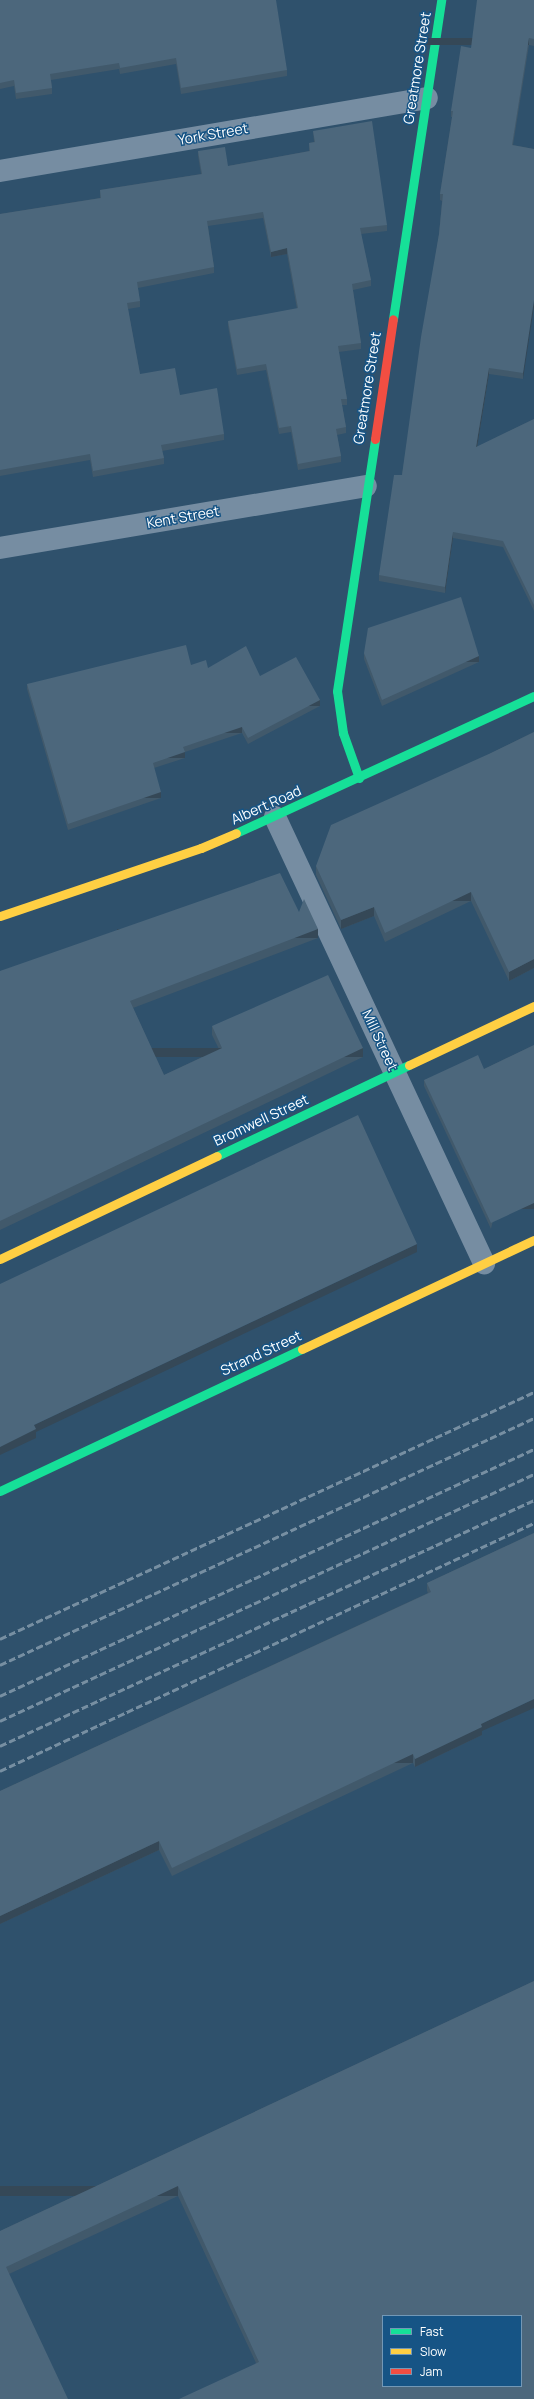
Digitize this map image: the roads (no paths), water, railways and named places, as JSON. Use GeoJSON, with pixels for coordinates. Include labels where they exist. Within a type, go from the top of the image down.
{"type":"FeatureCollection","features":[{"type":"Feature","properties":{"kind":"street","name":"Greatmore Street"},"geometry":{"type":"LineString","coordinates":[[359,778],[343,733],[337,691],[366,486],[441,0]]}},
{"type":"Feature","properties":{"kind":"street","name":"York Street"},"geometry":{"type":"LineString","coordinates":[[0,171],[426,98]]}},
{"type":"Feature","properties":{"kind":"street","name":"Kent Street"},"geometry":{"type":"LineString","coordinates":[[0,548],[366,486]]}},
{"type":"Feature","properties":{"kind":"street","name":"Albert Road"},"geometry":{"type":"LineString","coordinates":[[0,916],[117,878],[201,848],[275,817],[534,696]]}},
{"type":"Feature","properties":{"kind":"street","name":"Mill Street"},"geometry":{"type":"LineString","coordinates":[[275,817],[484,1263]]}},
{"type":"Feature","properties":{"kind":"street","name":"Bromwell Street"},"geometry":{"type":"LineString","coordinates":[[0,1259],[534,1006]]}},
{"type":"Feature","properties":{"kind":"street","name":"Strand Street"},"geometry":{"type":"LineString","coordinates":[[0,1491],[534,1240]]}},
{"type":"Feature","properties":{"kind":"railway"},"geometry":{"type":"LineString","coordinates":[[0,1639],[534,1392]]}},
{"type":"Feature","properties":{"kind":"railway"},"geometry":{"type":"LineString","coordinates":[[0,1665],[534,1418]]}},
{"type":"Feature","properties":{"kind":"railway"},"geometry":{"type":"LineString","coordinates":[[0,1696],[534,1449]]}},
{"type":"Feature","properties":{"kind":"railway"},"geometry":{"type":"LineString","coordinates":[[0,1721],[534,1474]]}},
{"type":"Feature","properties":{"kind":"railway"},"geometry":{"type":"LineString","coordinates":[[0,1746],[534,1500]]}},
{"type":"Feature","properties":{"kind":"railway"},"geometry":{"type":"LineString","coordinates":[[0,1771],[534,1523]]}}]}
